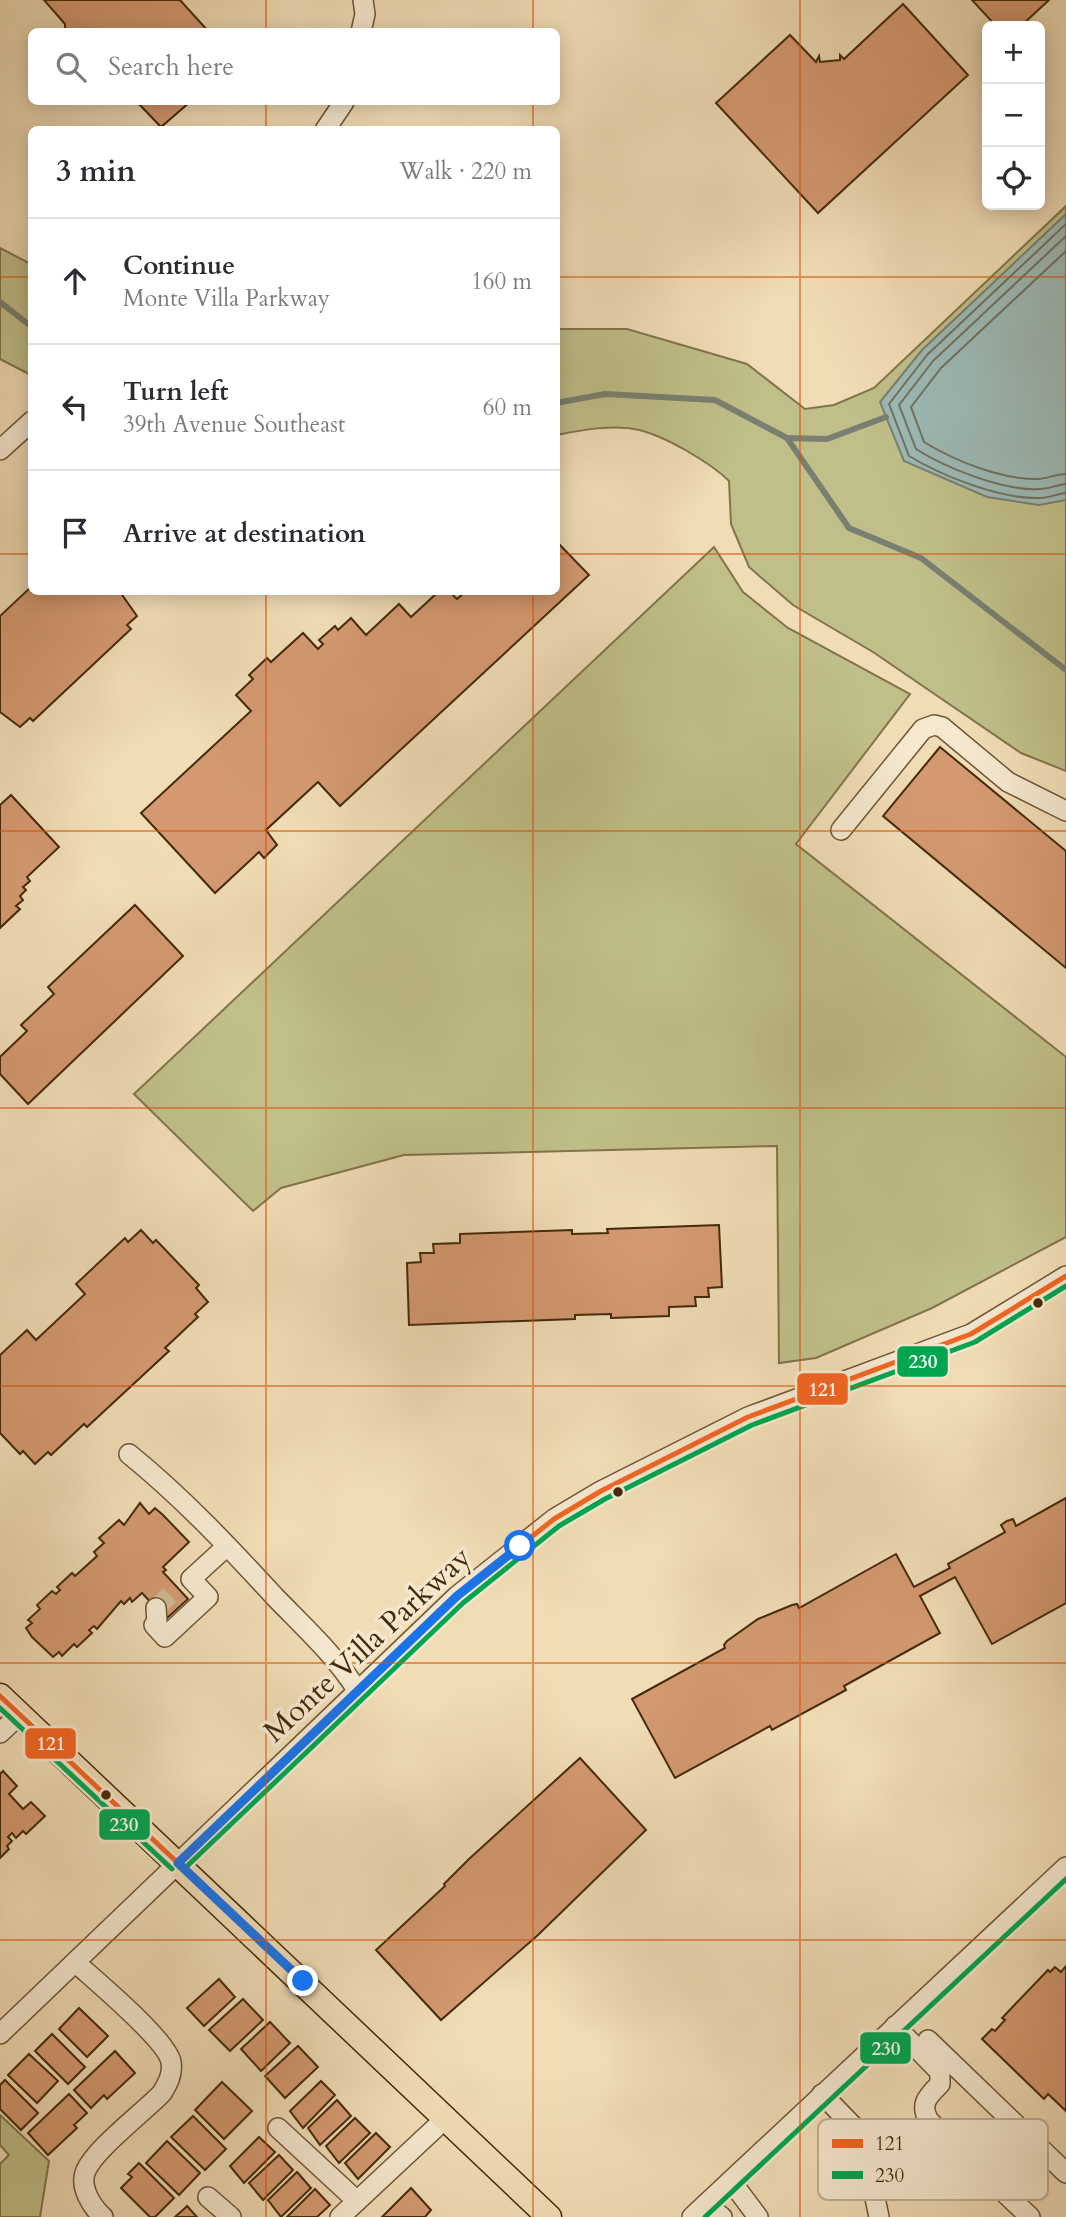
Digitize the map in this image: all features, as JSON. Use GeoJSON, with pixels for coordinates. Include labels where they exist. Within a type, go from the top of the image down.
{"type":"FeatureCollection","features":[{"type":"Feature","properties":{"kind":"main road"},"geometry":{"type":"LineString","coordinates":[[0,1696],[447,2117],[549,2217]]}},
{"type":"Feature","properties":{"kind":"street"},"geometry":{"type":"LineString","coordinates":[[362,28],[365,14],[363,0]]}},
{"type":"Feature","properties":{"kind":"street"},"geometry":{"type":"LineString","coordinates":[[328,126],[342,105]]}},
{"type":"Feature","properties":{"kind":"street"},"geometry":{"type":"LineString","coordinates":[[0,450],[28,425]]}},
{"type":"Feature","properties":{"kind":"street"},"geometry":{"type":"LineString","coordinates":[[841,830],[923,729],[934,725],[942,727],[1008,782],[1066,811]]}},
{"type":"Feature","properties":{"kind":"street","name":"Monte Villa Parkway"},"geometry":{"type":"LineString","coordinates":[[0,2034],[457,1596],[554,1519],[601,1491],[748,1417],[971,1334],[1066,1276]]}},
{"type":"Feature","properties":{"kind":"street"},"geometry":{"type":"LineString","coordinates":[[129,1454],[176,1492],[346,1673],[356,1690]]}},
{"type":"Feature","properties":{"kind":"street"},"geometry":{"type":"LineString","coordinates":[[156,1608],[157,1622],[153,1625],[165,1637],[208,1597],[184,1583],[227,1546]]}},
{"type":"Feature","properties":{"kind":"street"},"geometry":{"type":"LineString","coordinates":[[0,1733],[20,1714]]}},
{"type":"Feature","properties":{"kind":"street"},"geometry":{"type":"LineString","coordinates":[[699,2210],[900,2022],[1062,1878]]}},
{"type":"Feature","properties":{"kind":"street"},"geometry":{"type":"LineString","coordinates":[[76,1963],[157,2039],[171,2062],[170,2079],[162,2093],[90,2161],[83,2176],[85,2190],[103,2217]]}},
{"type":"Feature","properties":{"kind":"street"},"geometry":{"type":"LineString","coordinates":[[900,2022],[1007,2119]]}},
{"type":"Feature","properties":{"kind":"street"},"geometry":{"type":"LineString","coordinates":[[900,2022],[940,2072],[940,2084],[927,2097],[924,2106],[928,2119]]}},
{"type":"Feature","properties":{"kind":"street"},"geometry":{"type":"LineString","coordinates":[[822,2094],[846,2119]]}},
{"type":"Feature","properties":{"kind":"street"},"geometry":{"type":"LineString","coordinates":[[340,2217],[447,2117]]}},
{"type":"Feature","properties":{"kind":"street"},"geometry":{"type":"LineString","coordinates":[[278,2128],[357,2201]]}},
{"type":"Feature","properties":{"kind":"street"},"geometry":{"type":"LineString","coordinates":[[1048,2157],[1066,2173]]}},
{"type":"Feature","properties":{"kind":"street"},"geometry":{"type":"LineString","coordinates":[[731,2181],[758,2217]]}},
{"type":"Feature","properties":{"kind":"street"},"geometry":{"type":"LineString","coordinates":[[208,2197],[231,2217]]}},
{"type":"Feature","properties":{"kind":"street"},"geometry":{"type":"LineString","coordinates":[[1012,2200],[1030,2217]]}},
{"type":"Feature","properties":{"kind":"street"},"geometry":{"type":"LineString","coordinates":[[699,2210],[722,2217]]}},
{"type":"Feature","properties":{"kind":"shaded area"},"geometry":{"type":"Polygon","coordinates":[[[1066,206],[1066,771],[1021,753],[873,652],[793,605],[749,567],[731,524],[729,481],[699,459],[662,438],[629,428],[598,428],[560,434],[560,329],[627,329],[747,364],[805,409],[834,405],[874,388],[1066,206]]]}},
{"type":"Feature","properties":{"kind":"shaded area"},"geometry":{"type":"Polygon","coordinates":[[[0,248],[28,262],[28,373],[0,359],[0,248]]]}},
{"type":"Feature","properties":{"kind":"shaded area"},"geometry":{"type":"Polygon","coordinates":[[[714,547],[743,592],[788,628],[910,694],[796,844],[1066,1057],[1066,1237],[932,1308],[816,1358],[779,1363],[777,1146],[404,1155],[281,1188],[253,1211],[134,1094],[714,547]]]}},
{"type":"Feature","properties":{"kind":"shaded area"},"geometry":{"type":"Polygon","coordinates":[[[0,2115],[49,2161],[40,2217],[0,2217],[0,2164],[9,2155],[0,2145],[0,2115]]]}},
{"type":"Feature","properties":{"kind":"water"},"geometry":{"type":"Polygon","coordinates":[[[1066,214],[1066,500],[1039,505],[987,497],[904,461],[880,402],[922,350],[1066,214]]]}},
{"type":"Feature","properties":{"kind":"building"},"geometry":{"type":"Polygon","coordinates":[[[44,0],[180,0],[205,28],[65,28],[65,24],[44,0]]]}},
{"type":"Feature","properties":{"kind":"building"},"geometry":{"type":"Polygon","coordinates":[[[972,0],[1049,0],[1026,21],[991,21],[972,0]]]}},
{"type":"Feature","properties":{"kind":"building"},"geometry":{"type":"Polygon","coordinates":[[[903,4],[968,75],[818,213],[716,103],[790,35],[816,62],[819,56],[820,62],[840,60],[840,55],[844,59],[903,4]]]}},
{"type":"Feature","properties":{"kind":"building"},"geometry":{"type":"Polygon","coordinates":[[[140,105],[187,105],[162,126],[140,105]]]}},
{"type":"Feature","properties":{"kind":"building"},"geometry":{"type":"Polygon","coordinates":[[[560,545],[589,575],[340,806],[318,782],[266,830],[277,845],[264,858],[259,852],[215,893],[141,813],[251,711],[236,695],[253,679],[249,675],[267,658],[271,662],[303,633],[318,649],[323,644],[319,640],[335,626],[338,630],[351,618],[366,635],[399,604],[411,617],[435,595],[453,595],[457,599],[462,595],[560,595],[560,545]]]}},
{"type":"Feature","properties":{"kind":"building"},"geometry":{"type":"Polygon","coordinates":[[[28,590],[28,595],[122,595],[137,616],[127,625],[131,629],[33,721],[30,718],[20,727],[0,712],[0,616],[28,590]]]}},
{"type":"Feature","properties":{"kind":"building"},"geometry":{"type":"Polygon","coordinates":[[[940,747],[1066,851],[1066,968],[883,816],[940,747]]]}},
{"type":"Feature","properties":{"kind":"building"},"geometry":{"type":"Polygon","coordinates":[[[11,795],[59,847],[27,877],[30,881],[23,887],[26,890],[20,896],[23,900],[16,906],[20,909],[0,928],[0,805],[11,795]]]}},
{"type":"Feature","properties":{"kind":"building"},"geometry":{"type":"Polygon","coordinates":[[[135,905],[183,956],[28,1104],[0,1074],[0,1057],[27,1031],[21,1025],[54,994],[48,987],[135,905]]]}},
{"type":"Feature","properties":{"kind":"building"},"geometry":{"type":"Polygon","coordinates":[[[719,1225],[722,1287],[708,1288],[709,1297],[695,1297],[696,1306],[669,1307],[669,1316],[611,1318],[611,1314],[575,1315],[575,1319],[409,1325],[407,1263],[421,1262],[420,1253],[434,1253],[433,1244],[460,1243],[460,1234],[572,1230],[572,1234],[608,1233],[607,1229],[719,1225]]]}},
{"type":"Feature","properties":{"kind":"building"},"geometry":{"type":"Polygon","coordinates":[[[141,1230],[153,1243],[156,1240],[199,1285],[196,1288],[208,1302],[195,1314],[198,1317],[165,1348],[169,1351],[87,1427],[84,1424],[51,1455],[48,1452],[35,1464],[23,1451],[20,1454],[0,1433],[0,1355],[27,1330],[36,1340],[85,1294],[76,1284],[125,1238],[128,1242],[141,1230]]]}},
{"type":"Feature","properties":{"kind":"building"},"geometry":{"type":"Polygon","coordinates":[[[1066,1498],[1066,1603],[992,1644],[955,1577],[920,1596],[940,1633],[844,1686],[846,1690],[772,1730],[770,1726],[675,1778],[632,1699],[725,1648],[727,1641],[758,1619],[792,1605],[797,1604],[799,1608],[896,1554],[914,1587],[950,1568],[948,1564],[1005,1532],[1001,1525],[1007,1521],[1013,1519],[1016,1526],[1066,1498]]]}},
{"type":"Feature","properties":{"kind":"building"},"geometry":{"type":"Polygon","coordinates":[[[140,1503],[149,1514],[155,1508],[189,1542],[163,1567],[166,1570],[163,1572],[188,1599],[166,1619],[142,1593],[132,1602],[130,1598],[124,1604],[121,1601],[97,1629],[94,1626],[89,1630],[92,1633],[77,1647],[74,1644],[62,1656],[59,1652],[53,1657],[32,1637],[26,1628],[32,1623],[28,1620],[40,1609],[37,1605],[52,1591],[56,1594],[60,1590],[57,1587],[72,1573],[75,1576],[97,1556],[94,1552],[104,1543],[99,1538],[119,1520],[124,1525],[140,1503]]]}},
{"type":"Feature","properties":{"kind":"building"},"geometry":{"type":"Polygon","coordinates":[[[580,1758],[646,1830],[538,1935],[441,2020],[376,1950],[445,1886],[469,1859],[580,1758]]]}},
{"type":"Feature","properties":{"kind":"building"},"geometry":{"type":"Polygon","coordinates":[[[3,1771],[17,1786],[9,1794],[23,1809],[31,1802],[45,1816],[26,1834],[23,1831],[16,1838],[12,1833],[8,1837],[12,1841],[7,1846],[9,1849],[0,1858],[0,1774],[3,1771]]]}},
{"type":"Feature","properties":{"kind":"building"},"geometry":{"type":"Polygon","coordinates":[[[1066,1966],[1066,2111],[1048,2094],[1044,2099],[982,2039],[992,2029],[995,2031],[1005,2020],[1002,2018],[1048,1970],[1050,1972],[1055,1967],[1061,1972],[1066,1966]]]}},
{"type":"Feature","properties":{"kind":"building"},"geometry":{"type":"Polygon","coordinates":[[[219,1979],[235,1997],[204,2026],[187,2008],[219,1979]]]}},
{"type":"Feature","properties":{"kind":"building"},"geometry":{"type":"Polygon","coordinates":[[[243,1999],[263,2020],[230,2051],[209,2030],[243,1999]]]}},
{"type":"Feature","properties":{"kind":"building"},"geometry":{"type":"Polygon","coordinates":[[[79,2008],[108,2036],[87,2057],[59,2029],[79,2008]]]}},
{"type":"Feature","properties":{"kind":"building"},"geometry":{"type":"Polygon","coordinates":[[[270,2022],[290,2043],[261,2071],[241,2049],[270,2022]]]}},
{"type":"Feature","properties":{"kind":"building"},"geometry":{"type":"Polygon","coordinates":[[[52,2034],[85,2067],[68,2084],[35,2051],[52,2034]]]}},
{"type":"Feature","properties":{"kind":"building"},"geometry":{"type":"Polygon","coordinates":[[[298,2046],[318,2067],[285,2098],[265,2076],[298,2046]]]}},
{"type":"Feature","properties":{"kind":"building"},"geometry":{"type":"Polygon","coordinates":[[[115,2051],[135,2073],[107,2099],[104,2095],[91,2108],[74,2090],[115,2051]]]}},
{"type":"Feature","properties":{"kind":"building"},"geometry":{"type":"Polygon","coordinates":[[[29,2054],[58,2081],[37,2103],[8,2075],[29,2054]]]}},
{"type":"Feature","properties":{"kind":"building"},"geometry":{"type":"Polygon","coordinates":[[[5,2080],[38,2113],[21,2130],[0,2109],[0,2085],[5,2080]]]}},
{"type":"Feature","properties":{"kind":"building"},"geometry":{"type":"Polygon","coordinates":[[[321,2081],[335,2095],[303,2128],[290,2111],[321,2081]]]}},
{"type":"Feature","properties":{"kind":"building"},"geometry":{"type":"Polygon","coordinates":[[[222,2082],[252,2111],[224,2139],[195,2110],[222,2082]]]}},
{"type":"Feature","properties":{"kind":"building"},"geometry":{"type":"Polygon","coordinates":[[[69,2094],[87,2113],[74,2125],[77,2128],[48,2155],[28,2133],[69,2094]]]}},
{"type":"Feature","properties":{"kind":"building"},"geometry":{"type":"Polygon","coordinates":[[[337,2100],[351,2116],[320,2145],[308,2128],[337,2100]]]}},
{"type":"Feature","properties":{"kind":"building"},"geometry":{"type":"Polygon","coordinates":[[[193,2116],[226,2149],[205,2170],[171,2137],[193,2116]]]}},
{"type":"Feature","properties":{"kind":"building"},"geometry":{"type":"Polygon","coordinates":[[[355,2118],[370,2133],[339,2163],[326,2146],[355,2118]]]}},
{"type":"Feature","properties":{"kind":"building"},"geometry":{"type":"Polygon","coordinates":[[[376,2133],[390,2147],[358,2179],[345,2163],[376,2133]]]}},
{"type":"Feature","properties":{"kind":"building"},"geometry":{"type":"Polygon","coordinates":[[[259,2137],[275,2152],[244,2183],[230,2166],[259,2137]]]}},
{"type":"Feature","properties":{"kind":"building"},"geometry":{"type":"Polygon","coordinates":[[[167,2141],[200,2173],[179,2195],[146,2163],[167,2141]]]}},
{"type":"Feature","properties":{"kind":"building"},"geometry":{"type":"Polygon","coordinates":[[[279,2155],[293,2170],[263,2200],[249,2183],[279,2155]]]}},
{"type":"Feature","properties":{"kind":"building"},"geometry":{"type":"Polygon","coordinates":[[[139,2163],[174,2198],[155,2217],[150,2217],[121,2188],[132,2177],[128,2174],[139,2163]]]}},
{"type":"Feature","properties":{"kind":"building"},"geometry":{"type":"Polygon","coordinates":[[[297,2172],[311,2188],[281,2217],[268,2200],[297,2172]]]}},
{"type":"Feature","properties":{"kind":"building"},"geometry":{"type":"Polygon","coordinates":[[[411,2188],[431,2210],[425,2217],[382,2217],[411,2188]]]}},
{"type":"Feature","properties":{"kind":"building"},"geometry":{"type":"Polygon","coordinates":[[[315,2189],[330,2205],[317,2217],[287,2217],[315,2189]]]}},
{"type":"Feature","properties":{"kind":"building"},"geometry":{"type":"Polygon","coordinates":[[[187,2206],[197,2217],[175,2217],[185,2208],[187,2206]]]}},
{"type":"Feature","properties":{"kind":"waterway"},"geometry":{"type":"LineString","coordinates":[[0,302],[28,324]]}},
{"type":"Feature","properties":{"kind":"waterway"},"geometry":{"type":"LineString","coordinates":[[560,402],[605,394],[715,400],[787,438],[849,528],[921,558],[1066,670]]}},
{"type":"Feature","properties":{"kind":"waterway"},"geometry":{"type":"LineString","coordinates":[[787,438],[827,439],[886,417]]}},
{"type":"Feature","properties":{"kind":"tunnel"},"geometry":{"type":"LineString","coordinates":[[156,1608],[177,1588]]}},
{"type":"Feature","properties":{"kind":"transit line","name":"121"},"geometry":{"type":"LineString","coordinates":[[178,1863],[457,1596],[554,1519],[601,1491],[748,1417],[971,1334],[1066,1276]]}},
{"type":"Feature","properties":{"kind":"transit line","name":"230"},"geometry":{"type":"LineString","coordinates":[[184,1869],[463,1603],[559,1526],[605,1499],[752,1425],[975,1342],[1066,1286]]}},
{"type":"Feature","properties":{"kind":"transit line","name":"121"},"geometry":{"type":"LineString","coordinates":[[0,1696],[178,1863]]}},
{"type":"Feature","properties":{"kind":"transit line","name":"230"},"geometry":{"type":"LineString","coordinates":[[0,1708],[172,1869]]}},
{"type":"Feature","properties":{"kind":"transit line","name":"230"},"geometry":{"type":"LineString","coordinates":[[705,2217],[1066,1879]]}},
{"type":"Feature","properties":{"kind":"route"},"geometry":{"type":"LineString","coordinates":[[303,1981],[178,1863],[457,1596],[520,1546]]}}]}
